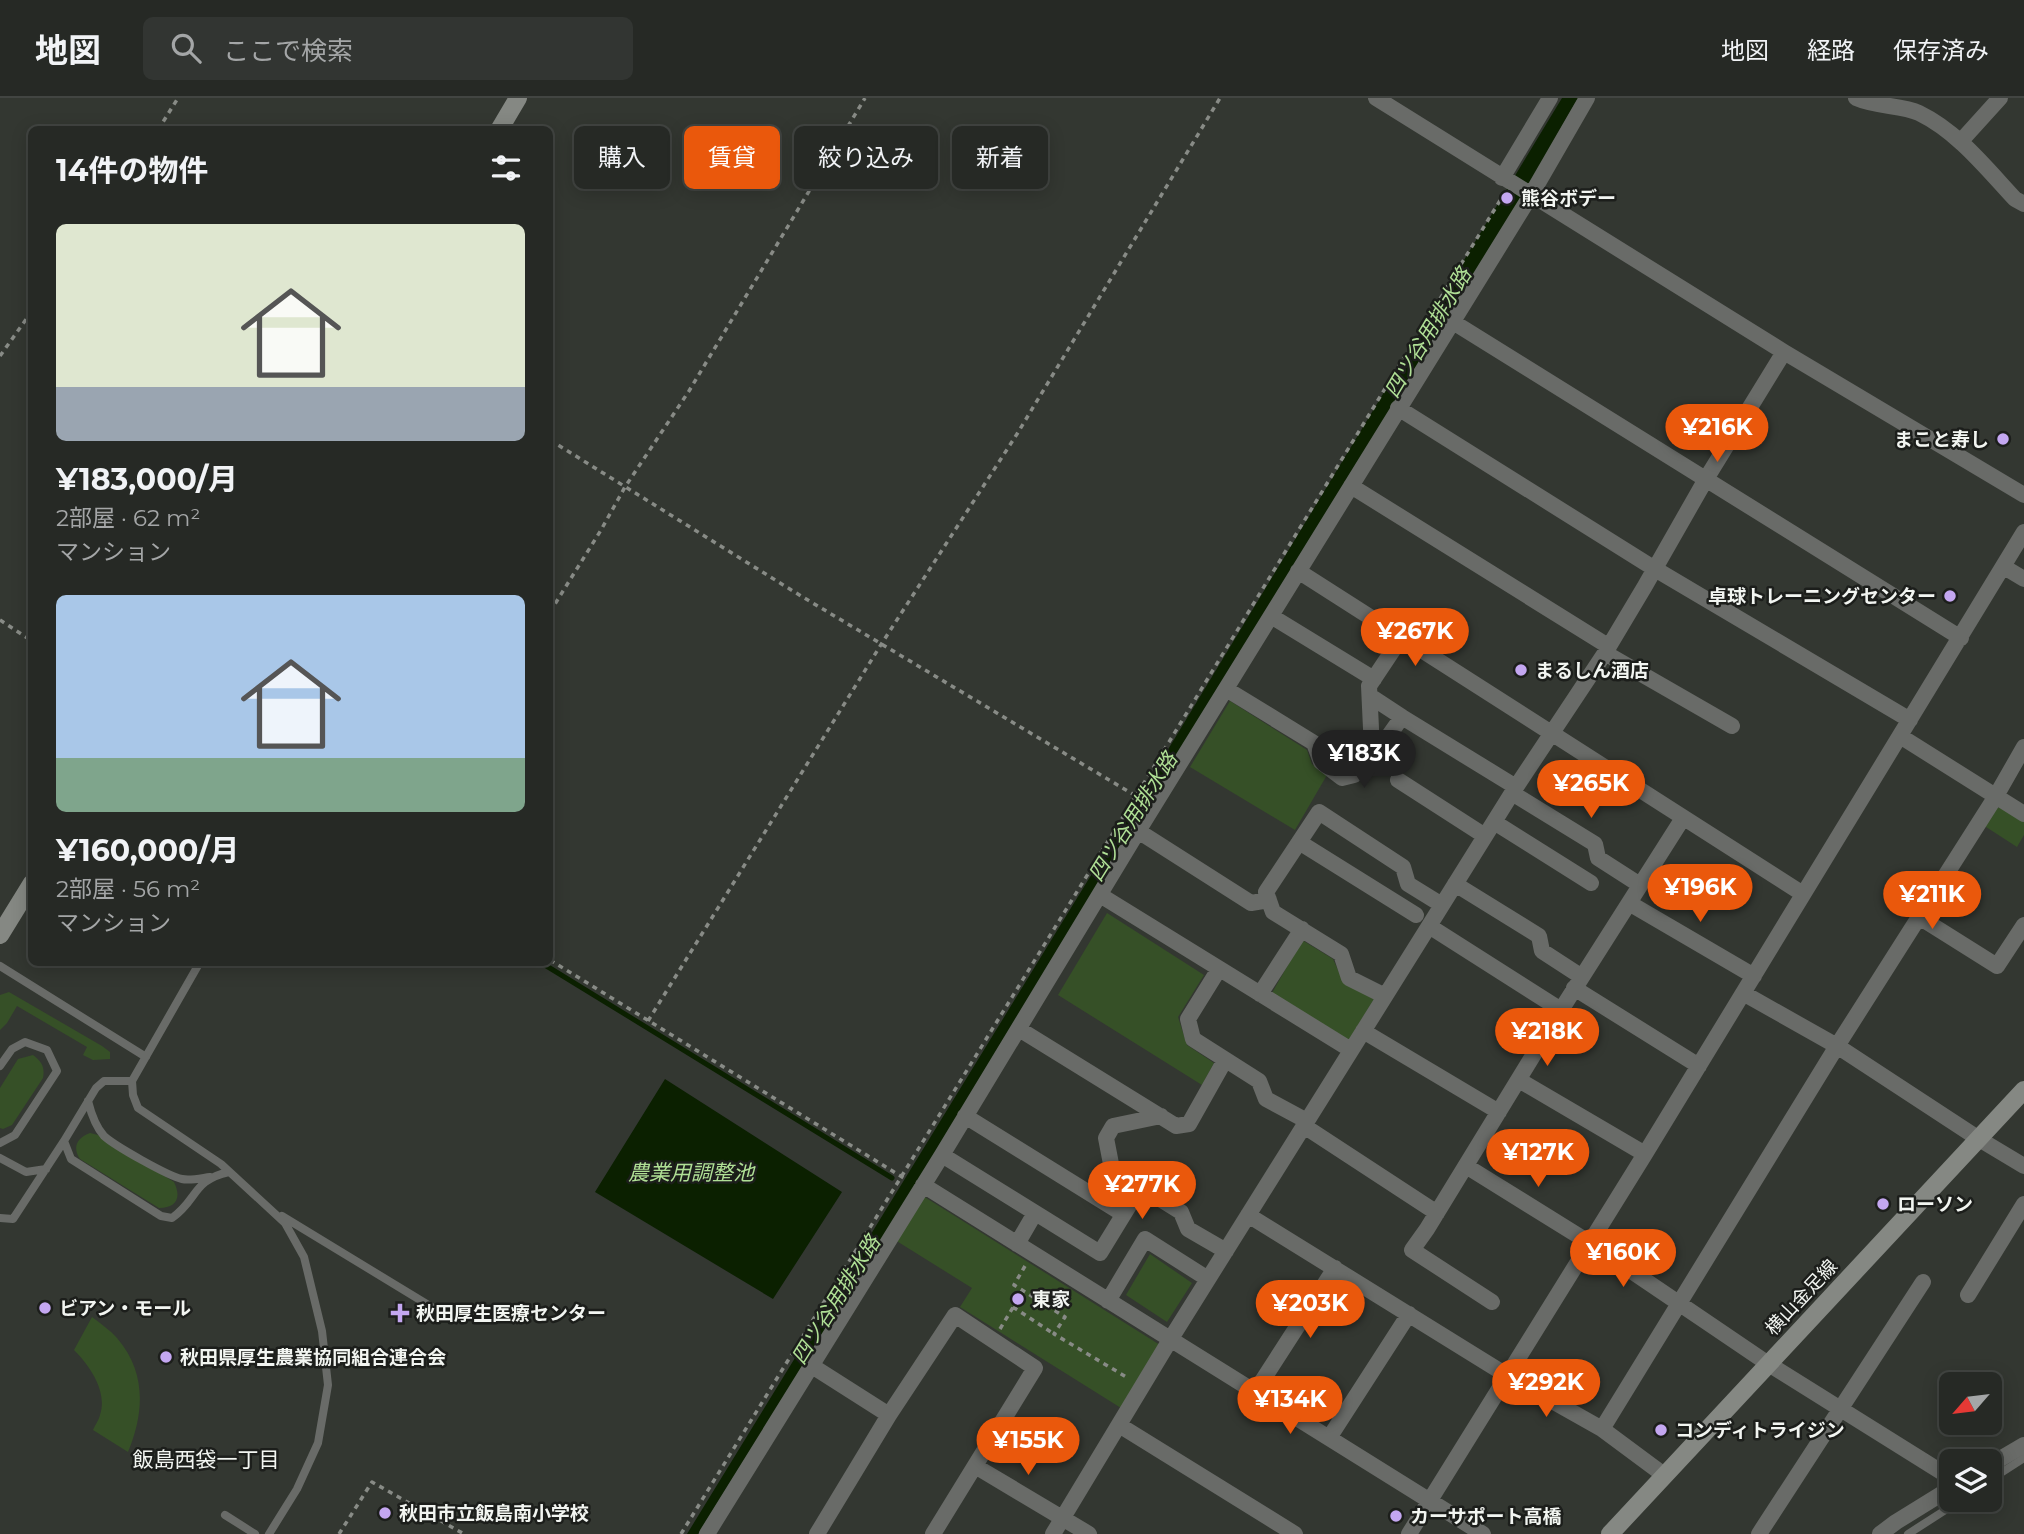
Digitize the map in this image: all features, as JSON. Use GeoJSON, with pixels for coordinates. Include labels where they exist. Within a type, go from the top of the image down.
{"type":"FeatureCollection","features":[{"type":"Feature","properties":{"kind":"street"},"geometry":{"type":"LineString","coordinates":[[501,126],[518,98]]}},
{"type":"Feature","properties":{"kind":"street"},"geometry":{"type":"LineString","coordinates":[[1376,98],[1784,352],[2024,495]]}},
{"type":"Feature","properties":{"kind":"street"},"geometry":{"type":"LineString","coordinates":[[1506,180],[1550,98]]}},
{"type":"Feature","properties":{"kind":"street"},"geometry":{"type":"LineString","coordinates":[[707,1534],[1453,322],[1587,98]]}},
{"type":"Feature","properties":{"kind":"street"},"geometry":{"type":"LineString","coordinates":[[1856,98],[1918,112],[1961,141],[2015,199],[2024,204]]}},
{"type":"Feature","properties":{"kind":"street"},"geometry":{"type":"LineString","coordinates":[[1961,141],[2000,98]]}},
{"type":"Feature","properties":{"kind":"street"},"geometry":{"type":"LineString","coordinates":[[1453,322],[1961,638]]}},
{"type":"Feature","properties":{"kind":"street"},"geometry":{"type":"LineString","coordinates":[[1053,1534],[1170,1340],[1385,996],[1423,921],[1442,905],[1606,650],[1784,352]]}},
{"type":"Feature","properties":{"kind":"street"},"geometry":{"type":"LineString","coordinates":[[1398,408],[1654,569],[1910,720]]}},
{"type":"Feature","properties":{"kind":"street"},"geometry":{"type":"LineString","coordinates":[[1351,486],[1606,650],[1732,726]]}},
{"type":"Feature","properties":{"kind":"street"},"geometry":{"type":"LineString","coordinates":[[1409,1534],[1645,1154],[2024,533]]}},
{"type":"Feature","properties":{"kind":"street"},"geometry":{"type":"LineString","coordinates":[[2004,567],[2024,579]]}},
{"type":"Feature","properties":{"kind":"street"},"geometry":{"type":"LineString","coordinates":[[1298,571],[1803,894]]}},
{"type":"Feature","properties":{"kind":"street"},"geometry":{"type":"LineString","coordinates":[[1271,616],[1374,679]]}},
{"type":"Feature","properties":{"kind":"street"},"geometry":{"type":"LineString","coordinates":[[1371,750],[1369,686],[1401,638]]}},
{"type":"Feature","properties":{"kind":"street"},"geometry":{"type":"LineString","coordinates":[[1226,689],[1314,743],[1321,762],[1342,778],[1354,775],[1371,750],[1376,744],[1385,741],[1402,717]]}},
{"type":"Feature","properties":{"kind":"street"},"geometry":{"type":"LineString","coordinates":[[1370,696],[1595,844],[1598,858],[1640,885]]}},
{"type":"Feature","properties":{"kind":"street"},"geometry":{"type":"LineString","coordinates":[[1900,736],[2024,814]]}},
{"type":"Feature","properties":{"kind":"street"},"geometry":{"type":"LineString","coordinates":[[1602,1429],[2024,747]]}},
{"type":"Feature","properties":{"kind":"street"},"geometry":{"type":"LineString","coordinates":[[1398,780],[1485,836]]}},
{"type":"Feature","properties":{"kind":"street"},"geometry":{"type":"LineString","coordinates":[[1385,996],[1349,978],[1341,954],[1273,912],[1266,892],[1320,812],[1403,867],[1408,884],[1442,905]]}},
{"type":"Feature","properties":{"kind":"street"},"geometry":{"type":"LineString","coordinates":[[1492,1302],[1412,1250],[1683,818]]}},
{"type":"Feature","properties":{"kind":"street"},"geometry":{"type":"LineString","coordinates":[[1494,822],[1591,883]]}},
{"type":"Feature","properties":{"kind":"street"},"geometry":{"type":"LineString","coordinates":[[1138,831],[1251,904],[1269,900]]}},
{"type":"Feature","properties":{"kind":"street"},"geometry":{"type":"LineString","coordinates":[[1299,842],[1561,1010]]}},
{"type":"Feature","properties":{"kind":"street"},"geometry":{"type":"LineString","coordinates":[[1455,884],[1539,936],[1542,951],[1578,983],[1699,1066]]}},
{"type":"Feature","properties":{"kind":"street"},"geometry":{"type":"LineString","coordinates":[[0,935],[28,890]]}},
{"type":"Feature","properties":{"kind":"street"},"geometry":{"type":"LineString","coordinates":[[1100,895],[1351,1050]]}},
{"type":"Feature","properties":{"kind":"street"},"geometry":{"type":"LineString","coordinates":[[1629,903],[1754,976]]}},
{"type":"Feature","properties":{"kind":"street"},"geometry":{"type":"LineString","coordinates":[[1919,917],[1997,966],[2024,925]]}},
{"type":"Feature","properties":{"kind":"street"},"geometry":{"type":"LineString","coordinates":[[1260,994],[1302,929]]}},
{"type":"Feature","properties":{"kind":"street"},"geometry":{"type":"LineString","coordinates":[[1219,969],[1188,1019],[1192,1039],[1259,1081],[1266,1098],[1437,1213]]}},
{"type":"Feature","properties":{"kind":"street"},"geometry":{"type":"LineString","coordinates":[[1743,993],[1837,1046],[2024,1166]]}},
{"type":"Feature","properties":{"kind":"street"},"geometry":{"type":"LineString","coordinates":[[1019,1029],[1176,1126],[1189,1124],[1225,1060]]}},
{"type":"Feature","properties":{"kind":"street"},"geometry":{"type":"LineString","coordinates":[[1363,1031],[1499,1112]]}},
{"type":"Feature","properties":{"kind":"street"},"geometry":{"type":"LineString","coordinates":[[1519,1080],[1645,1154]]}},
{"type":"Feature","properties":{"kind":"street","name":"横山金足線"},"geometry":{"type":"LineString","coordinates":[[1610,1534],[2024,1090]]}},
{"type":"Feature","properties":{"kind":"street"},"geometry":{"type":"LineString","coordinates":[[965,1116],[1124,1214]]}},
{"type":"Feature","properties":{"kind":"street"},"geometry":{"type":"LineString","coordinates":[[1161,1116],[1113,1126],[1106,1138],[1112,1168],[1181,1212],[1188,1228],[1226,1251]]}},
{"type":"Feature","properties":{"kind":"street"},"geometry":{"type":"LineString","coordinates":[[942,1155],[1100,1253],[1141,1186]]}},
{"type":"Feature","properties":{"kind":"street"},"geometry":{"type":"LineString","coordinates":[[1466,1166],[1590,1243],[1767,1363],[1939,1471]]}},
{"type":"Feature","properties":{"kind":"street"},"geometry":{"type":"LineString","coordinates":[[923,1185],[1483,1534]]}},
{"type":"Feature","properties":{"kind":"street"},"geometry":{"type":"LineString","coordinates":[[1968,1294],[2024,1203]]}},
{"type":"Feature","properties":{"kind":"street"},"geometry":{"type":"LineString","coordinates":[[1017,1244],[1035,1213]]}},
{"type":"Feature","properties":{"kind":"street"},"geometry":{"type":"LineString","coordinates":[[1248,1215],[1507,1376],[1602,1429],[1664,1475]]}},
{"type":"Feature","properties":{"kind":"street"},"geometry":{"type":"LineString","coordinates":[[1108,1301],[1145,1240],[1208,1279]]}},
{"type":"Feature","properties":{"kind":"street"},"geometry":{"type":"LineString","coordinates":[[1255,1392],[1335,1268]]}},
{"type":"Feature","properties":{"kind":"street"},"geometry":{"type":"LineString","coordinates":[[1759,1534],[1923,1282]]}},
{"type":"Feature","properties":{"kind":"street"},"geometry":{"type":"LineString","coordinates":[[1329,1438],[1409,1314]]}},
{"type":"Feature","properties":{"kind":"street"},"geometry":{"type":"LineString","coordinates":[[817,1534],[889,1415],[955,1315],[1035,1368],[933,1534]]}},
{"type":"Feature","properties":{"kind":"street"},"geometry":{"type":"LineString","coordinates":[[812,1366],[889,1415]]}},
{"type":"Feature","properties":{"kind":"street"},"geometry":{"type":"LineString","coordinates":[[1119,1425],[1295,1534]]}},
{"type":"Feature","properties":{"kind":"street"},"geometry":{"type":"LineString","coordinates":[[2002,1458],[2024,1445]]}},
{"type":"Feature","properties":{"kind":"street"},"geometry":{"type":"LineString","coordinates":[[975,1466],[1089,1534]]}},
{"type":"Feature","properties":{"kind":"street"},"geometry":{"type":"LineString","coordinates":[[1880,1534],[1939,1495]]}},
{"type":"Feature","properties":{"kind":"lane"},"geometry":{"type":"LineString","coordinates":[[0,966],[146,1057]]}},
{"type":"Feature","properties":{"kind":"lane"},"geometry":{"type":"LineString","coordinates":[[198,966],[132,1081],[133,1095],[138,1108],[221,1164],[285,1223],[304,1257],[322,1331],[328,1385],[318,1443],[297,1489],[269,1534]]}},
{"type":"Feature","properties":{"kind":"lane"},"geometry":{"type":"LineString","coordinates":[[0,1066],[12,1049],[25,1042],[47,1050],[57,1071],[15,1135],[0,1143]]}},
{"type":"Feature","properties":{"kind":"lane"},"geometry":{"type":"LineString","coordinates":[[0,1218],[13,1219],[96,1088],[104,1081],[132,1081]]}},
{"type":"Feature","properties":{"kind":"lane"},"geometry":{"type":"LineString","coordinates":[[88,1101],[93,1119],[104,1136],[163,1171],[184,1180],[229,1172]]}},
{"type":"Feature","properties":{"kind":"lane"},"geometry":{"type":"LineString","coordinates":[[64,1141],[71,1159],[161,1216],[172,1218],[183,1210],[196,1188],[210,1177]]}},
{"type":"Feature","properties":{"kind":"lane"},"geometry":{"type":"LineString","coordinates":[[0,1158],[26,1172],[46,1169]]}},
{"type":"Feature","properties":{"kind":"lane"},"geometry":{"type":"LineString","coordinates":[[265,1205],[453,1320]]}},
{"type":"Feature","properties":{"kind":"lane"},"geometry":{"type":"LineString","coordinates":[[2002,1472],[2024,1458]]}},
{"type":"Feature","properties":{"kind":"lane"},"geometry":{"type":"LineString","coordinates":[[1909,1534],[1943,1512]]}},
{"type":"Feature","properties":{"kind":"lane"},"geometry":{"type":"LineString","coordinates":[[225,1515],[255,1534]]}},
{"type":"Feature","properties":{"kind":"path"},"geometry":{"type":"LineString","coordinates":[[160,126],[178,98]]}},
{"type":"Feature","properties":{"kind":"path"},"geometry":{"type":"LineString","coordinates":[[553,607],[625,487],[689,391],[865,98]]}},
{"type":"Feature","properties":{"kind":"path"},"geometry":{"type":"LineString","coordinates":[[648,1021],[882,643],[1017,434],[1220,98]]}},
{"type":"Feature","properties":{"kind":"path"},"geometry":{"type":"LineString","coordinates":[[681,1534],[1136,796],[1506,180]]}},
{"type":"Feature","properties":{"kind":"path"},"geometry":{"type":"LineString","coordinates":[[0,356],[28,317]]}},
{"type":"Feature","properties":{"kind":"path"},"geometry":{"type":"LineString","coordinates":[[553,442],[801,596],[1136,796]]}},
{"type":"Feature","properties":{"kind":"path"},"geometry":{"type":"LineString","coordinates":[[0,620],[28,638]]}},
{"type":"Feature","properties":{"kind":"path"},"geometry":{"type":"LineString","coordinates":[[553,962],[901,1176]]}},
{"type":"Feature","properties":{"kind":"path"},"geometry":{"type":"LineString","coordinates":[[1032,1254],[1014,1284],[1065,1317],[1054,1334]]}},
{"type":"Feature","properties":{"kind":"path"},"geometry":{"type":"LineString","coordinates":[[993,1339],[1014,1305],[1054,1334],[1136,1383]]}},
{"type":"Feature","properties":{"kind":"path"},"geometry":{"type":"LineString","coordinates":[[339,1534],[372,1482],[464,1534]]}},
{"type":"Feature","properties":{"kind":"shaded area"},"geometry":{"type":"Polygon","coordinates":[[[1230,701],[1307,750],[1312,764],[1327,775],[1295,830],[1190,767],[1230,701]]]}},
{"type":"Feature","properties":{"kind":"shaded area"},"geometry":{"type":"Polygon","coordinates":[[[2005,806],[2024,818],[2024,835],[2017,847],[1983,825],[1993,809],[2005,806]]]}},
{"type":"Feature","properties":{"kind":"shaded area"},"geometry":{"type":"Polygon","coordinates":[[[1107,913],[1204,975],[1178,1017],[1187,1045],[1214,1063],[1202,1085],[1058,995],[1107,913]]]}},
{"type":"Feature","properties":{"kind":"shaded area"},"geometry":{"type":"Polygon","coordinates":[[[1302,940],[1333,959],[1343,981],[1374,999],[1349,1040],[1272,993],[1302,940]]]}},
{"type":"Feature","properties":{"kind":"shaded area"},"geometry":{"type":"Polygon","coordinates":[[[9,992],[102,1046],[110,1052],[110,1059],[93,1060],[83,1055],[87,1047],[17,1006],[0,1030],[0,995],[9,992]]]}},
{"type":"Feature","properties":{"kind":"shaded area"},"geometry":{"type":"Polygon","coordinates":[[[33,1055],[42,1065],[43,1078],[12,1125],[0,1128],[0,1088],[18,1059],[33,1055]]]}},
{"type":"Feature","properties":{"kind":"shaded area"},"geometry":{"type":"Polygon","coordinates":[[[90,1133],[98,1135],[174,1182],[176,1201],[170,1206],[159,1208],[80,1159],[76,1151],[77,1143],[90,1133]]]}},
{"type":"Feature","properties":{"kind":"shaded area"},"geometry":{"type":"Polygon","coordinates":[[[923,1196],[1160,1345],[1121,1408],[960,1307],[972,1288],[895,1240],[923,1196]]]}},
{"type":"Feature","properties":{"kind":"shaded area"},"geometry":{"type":"Polygon","coordinates":[[[1150,1254],[1192,1283],[1167,1322],[1126,1295],[1150,1254]]]}},
{"type":"Feature","properties":{"kind":"shaded area"},"geometry":{"type":"Polygon","coordinates":[[[92,1317],[117,1338],[127,1351],[138,1379],[140,1394],[137,1423],[128,1452],[93,1430],[102,1406],[99,1388],[86,1363],[74,1350],[92,1317]]]}},
{"type":"Feature","properties":{"kind":"water","name":"四ツ谷用排水路"},"geometry":{"type":"Polygon","coordinates":[[[1562,98],[1578,98],[1521,198],[914,1188],[698,1534],[687,1534],[1155,771],[1562,98]]]}},
{"type":"Feature","properties":{"kind":"water","name":"農業用調整池"},"geometry":{"type":"Polygon","coordinates":[[[665,1079],[842,1192],[773,1299],[595,1192],[665,1079]]]}},
{"type":"Feature","properties":{"kind":"waterway"},"geometry":{"type":"LineString","coordinates":[[547,966],[892,1178]]}},
{"type":"Feature","properties":{"kind":"place","name":"熊谷ボデー"},"geometry":{"type":"Point","coordinates":[1507,198]}},
{"type":"Feature","properties":{"kind":"place","name":"まこと寿し"},"geometry":{"type":"Point","coordinates":[2003,439]}},
{"type":"Feature","properties":{"kind":"place","name":"卓球トレーニングセンター"},"geometry":{"type":"Point","coordinates":[1950,596]}},
{"type":"Feature","properties":{"kind":"place","name":"まるしん酒店"},"geometry":{"type":"Point","coordinates":[1521,670]}},
{"type":"Feature","properties":{"kind":"place","name":"ローソン"},"geometry":{"type":"Point","coordinates":[1883,1204]}},
{"type":"Feature","properties":{"kind":"place","name":"東家"},"geometry":{"type":"Point","coordinates":[1018,1299]}},
{"type":"Feature","properties":{"kind":"place","name":"ビアン・モール"},"geometry":{"type":"Point","coordinates":[45,1308]}},
{"type":"Feature","properties":{"kind":"place","name":"秋田厚生医療センター"},"geometry":{"type":"Point","coordinates":[400,1313]}},
{"type":"Feature","properties":{"kind":"place","name":"秋田県厚生農業協同組合連合会"},"geometry":{"type":"Point","coordinates":[166,1357]}},
{"type":"Feature","properties":{"kind":"place","name":"コンディトライジン"},"geometry":{"type":"Point","coordinates":[1661,1430]}},
{"type":"Feature","properties":{"kind":"place","name":"秋田市立飯島南小学校"},"geometry":{"type":"Point","coordinates":[385,1513]}},
{"type":"Feature","properties":{"kind":"place","name":"カーサポート高橋"},"geometry":{"type":"Point","coordinates":[1396,1516]}},
{"type":"Feature","properties":{"kind":"district","name":"飯島西袋一丁目"},"geometry":{"type":"Point","coordinates":[206,1460]}}]}
